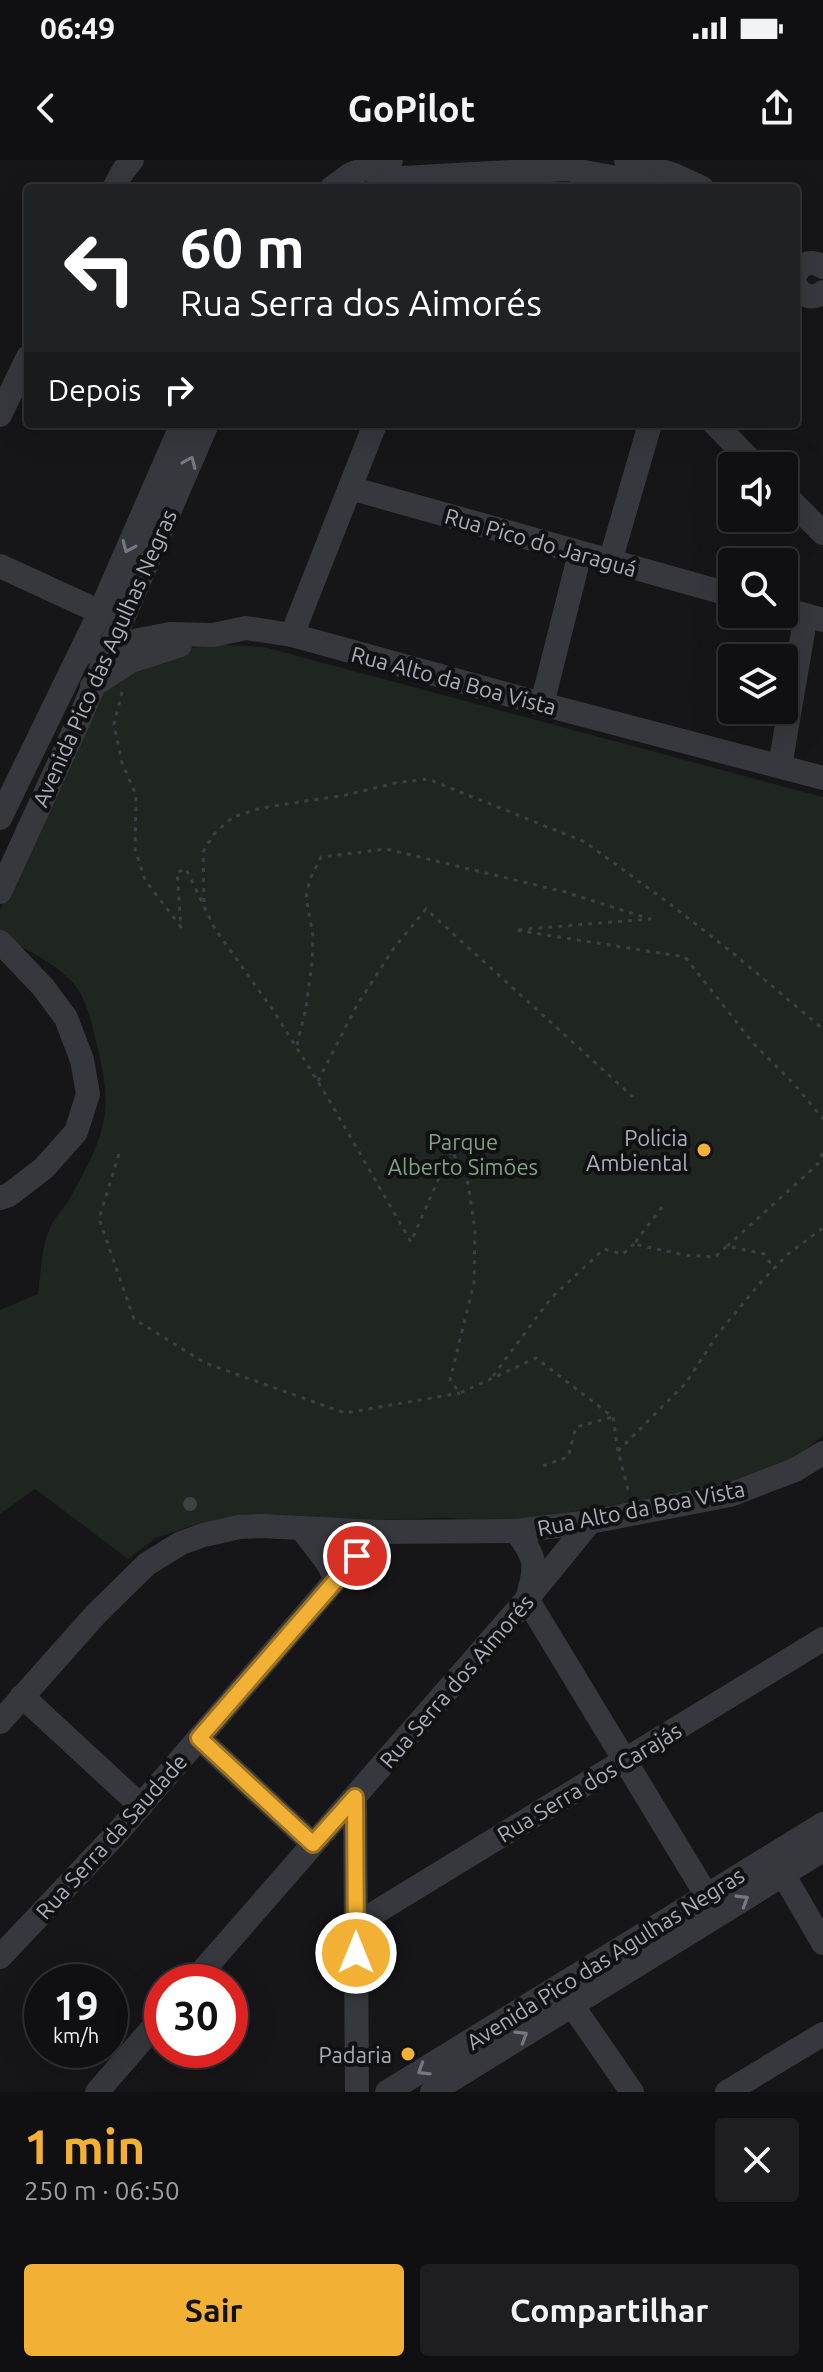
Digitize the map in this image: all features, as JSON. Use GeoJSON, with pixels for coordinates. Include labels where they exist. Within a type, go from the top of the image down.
{"type":"FeatureCollection","features":[{"type":"Feature","properties":{"kind":"street"},"geometry":{"type":"LineString","coordinates":[[343,174],[391,160]]}},
{"type":"Feature","properties":{"kind":"street"},"geometry":{"type":"LineString","coordinates":[[626,160],[693,184]]}},
{"type":"Feature","properties":{"kind":"street"},"geometry":{"type":"LineString","coordinates":[[387,184],[402,178],[509,180],[567,169],[637,184]]}},
{"type":"Feature","properties":{"kind":"street"},"geometry":{"type":"LineString","coordinates":[[1,409],[24,365]]}},
{"type":"Feature","properties":{"kind":"street","name":"Avenida Pico das Agulhas Negras"},"geometry":{"type":"LineString","coordinates":[[0,818],[100,612],[180,428]]}},
{"type":"Feature","properties":{"kind":"street","name":"Avenida Pico das Agulhas Negras"},"geometry":{"type":"LineString","coordinates":[[0,892],[92,686],[120,656],[206,428]]}},
{"type":"Feature","properties":{"kind":"street"},"geometry":{"type":"LineString","coordinates":[[292,635],[373,428]]}},
{"type":"Feature","properties":{"kind":"street"},"geometry":{"type":"LineString","coordinates":[[610,562],[649,428]]}},
{"type":"Feature","properties":{"kind":"street"},"geometry":{"type":"LineString","coordinates":[[719,428],[742,452]]}},
{"type":"Feature","properties":{"kind":"street","name":"Rua Pico do Jaraguá"},"geometry":{"type":"LineString","coordinates":[[350,488],[718,591]]}},
{"type":"Feature","properties":{"kind":"street"},"geometry":{"type":"LineString","coordinates":[[798,508],[823,533]]}},
{"type":"Feature","properties":{"kind":"street"},"geometry":{"type":"LineString","coordinates":[[542,704],[580,553]]}},
{"type":"Feature","properties":{"kind":"street"},"geometry":{"type":"LineString","coordinates":[[0,566],[100,612]]}},
{"type":"Feature","properties":{"kind":"street"},"geometry":{"type":"LineString","coordinates":[[780,766],[804,615]]}},
{"type":"Feature","properties":{"kind":"street","name":"Rua Alto da Boa Vista"},"geometry":{"type":"LineString","coordinates":[[81,652],[120,656],[139,640],[170,634],[213,635],[246,628],[292,635],[823,778]]}},
{"type":"Feature","properties":{"kind":"street"},"geometry":{"type":"LineString","coordinates":[[0,942],[43,987],[66,1018],[82,1060],[88,1094],[76,1132],[44,1168],[9,1195],[0,1198]]}},
{"type":"Feature","properties":{"kind":"street","name":"Rua Alto da Boa Vista"},"geometry":{"type":"LineString","coordinates":[[0,1722],[96,1614],[147,1564],[164,1552],[204,1535],[239,1527],[261,1526],[377,1532],[516,1531],[590,1522],[730,1495],[795,1470],[823,1453]]}},
{"type":"Feature","properties":{"kind":"street","name":"Rua Serra dos Aimorés"},"geometry":{"type":"LineString","coordinates":[[209,1964],[527,1599],[590,1522]]}},
{"type":"Feature","properties":{"kind":"street"},"geometry":{"type":"LineString","coordinates":[[301,1528],[336,1579]]}},
{"type":"Feature","properties":{"kind":"street"},"geometry":{"type":"LineString","coordinates":[[516,1531],[529,1548],[535,1565],[527,1599],[707,1896]]}},
{"type":"Feature","properties":{"kind":"street","name":"Rua Serra da Saudade"},"geometry":{"type":"LineString","coordinates":[[0,1957],[141,1806],[377,1532]]}},
{"type":"Feature","properties":{"kind":"street","name":"Rua Serra dos Carajás"},"geometry":{"type":"LineString","coordinates":[[355,1925],[823,1639]]}},
{"type":"Feature","properties":{"kind":"street"},"geometry":{"type":"LineString","coordinates":[[22,1696],[141,1806]]}},
{"type":"Feature","properties":{"kind":"street"},"geometry":{"type":"LineString","coordinates":[[199,1738],[313,1844]]}},
{"type":"Feature","properties":{"kind":"street"},"geometry":{"type":"LineString","coordinates":[[355,1797],[357,2092]]}},
{"type":"Feature","properties":{"kind":"street","name":"Avenida Pico das Agulhas Negras"},"geometry":{"type":"LineString","coordinates":[[432,2092],[572,2005],[778,1866],[823,1824]]}},
{"type":"Feature","properties":{"kind":"street","name":"Avenida Pico das Agulhas Negras"},"geometry":{"type":"LineString","coordinates":[[387,2092],[707,1896],[823,1850]]}},
{"type":"Feature","properties":{"kind":"street"},"geometry":{"type":"LineString","coordinates":[[778,1866],[823,1943]]}},
{"type":"Feature","properties":{"kind":"street"},"geometry":{"type":"LineString","coordinates":[[572,2005],[632,2092]]}},
{"type":"Feature","properties":{"kind":"street"},"geometry":{"type":"LineString","coordinates":[[727,2092],[823,2034]]}},
{"type":"Feature","properties":{"kind":"street"},"geometry":{"type":"LineString","coordinates":[[97,2092],[144,2038]]}},
{"type":"Feature","properties":{"kind":"path"},"geometry":{"type":"LineString","coordinates":[[120,656],[114,724],[122,763],[136,795],[135,849],[145,880],[181,927],[177,872],[186,869],[215,929],[273,1010],[318,1081],[411,1242],[451,1150],[467,1177],[475,1230],[474,1283],[450,1380],[460,1393]]}},
{"type":"Feature","properties":{"kind":"path"},"geometry":{"type":"LineString","coordinates":[[204,905],[203,852],[214,834],[233,817],[261,808],[428,779],[585,842],[713,938],[823,1029]]}},
{"type":"Feature","properties":{"kind":"path"},"geometry":{"type":"LineString","coordinates":[[296,1047],[306,1008],[312,963],[313,936],[306,897],[310,879],[321,857],[386,849],[550,888],[650,919],[515,930],[685,957],[753,1043],[795,1085],[823,1119]]}},
{"type":"Feature","properties":{"kind":"path"},"geometry":{"type":"LineString","coordinates":[[318,1081],[357,1005],[394,948],[426,909],[633,1097]]}},
{"type":"Feature","properties":{"kind":"path"},"geometry":{"type":"LineString","coordinates":[[634,1244],[684,1255],[715,1257],[817,1165],[823,1152]]}},
{"type":"Feature","properties":{"kind":"path"},"geometry":{"type":"LineString","coordinates":[[119,1154],[99,1219],[134,1319],[205,1363],[345,1413],[460,1393],[536,1358],[613,1417],[634,1513]]}},
{"type":"Feature","properties":{"kind":"path"},"geometry":{"type":"LineString","coordinates":[[491,1378],[551,1298],[604,1249],[623,1254],[662,1207]]}},
{"type":"Feature","properties":{"kind":"path"},"geometry":{"type":"LineString","coordinates":[[618,1451],[686,1383],[717,1335],[774,1268],[823,1228]]}},
{"type":"Feature","properties":{"kind":"path"},"geometry":{"type":"LineString","coordinates":[[727,1246],[764,1254],[774,1268]]}},
{"type":"Feature","properties":{"kind":"path"},"geometry":{"type":"LineString","coordinates":[[543,1466],[568,1457],[576,1427],[613,1417]]}},
{"type":"Feature","properties":{"kind":"green space","name":"Parque Alberto Simões"},"geometry":{"type":"Polygon","coordinates":[[[223,645],[264,647],[823,797],[823,1436],[801,1453],[769,1472],[712,1489],[533,1518],[229,1519],[188,1527],[156,1538],[128,1559],[35,1489],[0,1514],[0,1310],[38,1294],[47,1235],[70,1198],[99,1140],[105,1087],[89,1016],[79,991],[55,967],[5,938],[0,932],[0,910],[97,689],[190,648],[223,645]]]}},
{"type":"Feature","properties":{"kind":"building"},"geometry":{"type":"Polygon","coordinates":[[[190,1497],[197,1504],[190,1511],[183,1504],[190,1497]]]}},
{"type":"Feature","properties":{"kind":"place","name":"Policia Ambiental"},"geometry":{"type":"Point","coordinates":[704,1150]}},
{"type":"Feature","properties":{"kind":"place","name":"Padaria"},"geometry":{"type":"Point","coordinates":[408,2054]}},
{"type":"Feature","properties":{"kind":"route"},"geometry":{"type":"LineString","coordinates":[[356,1953],[355,1797],[313,1844],[199,1738],[357,1556]]}}]}
